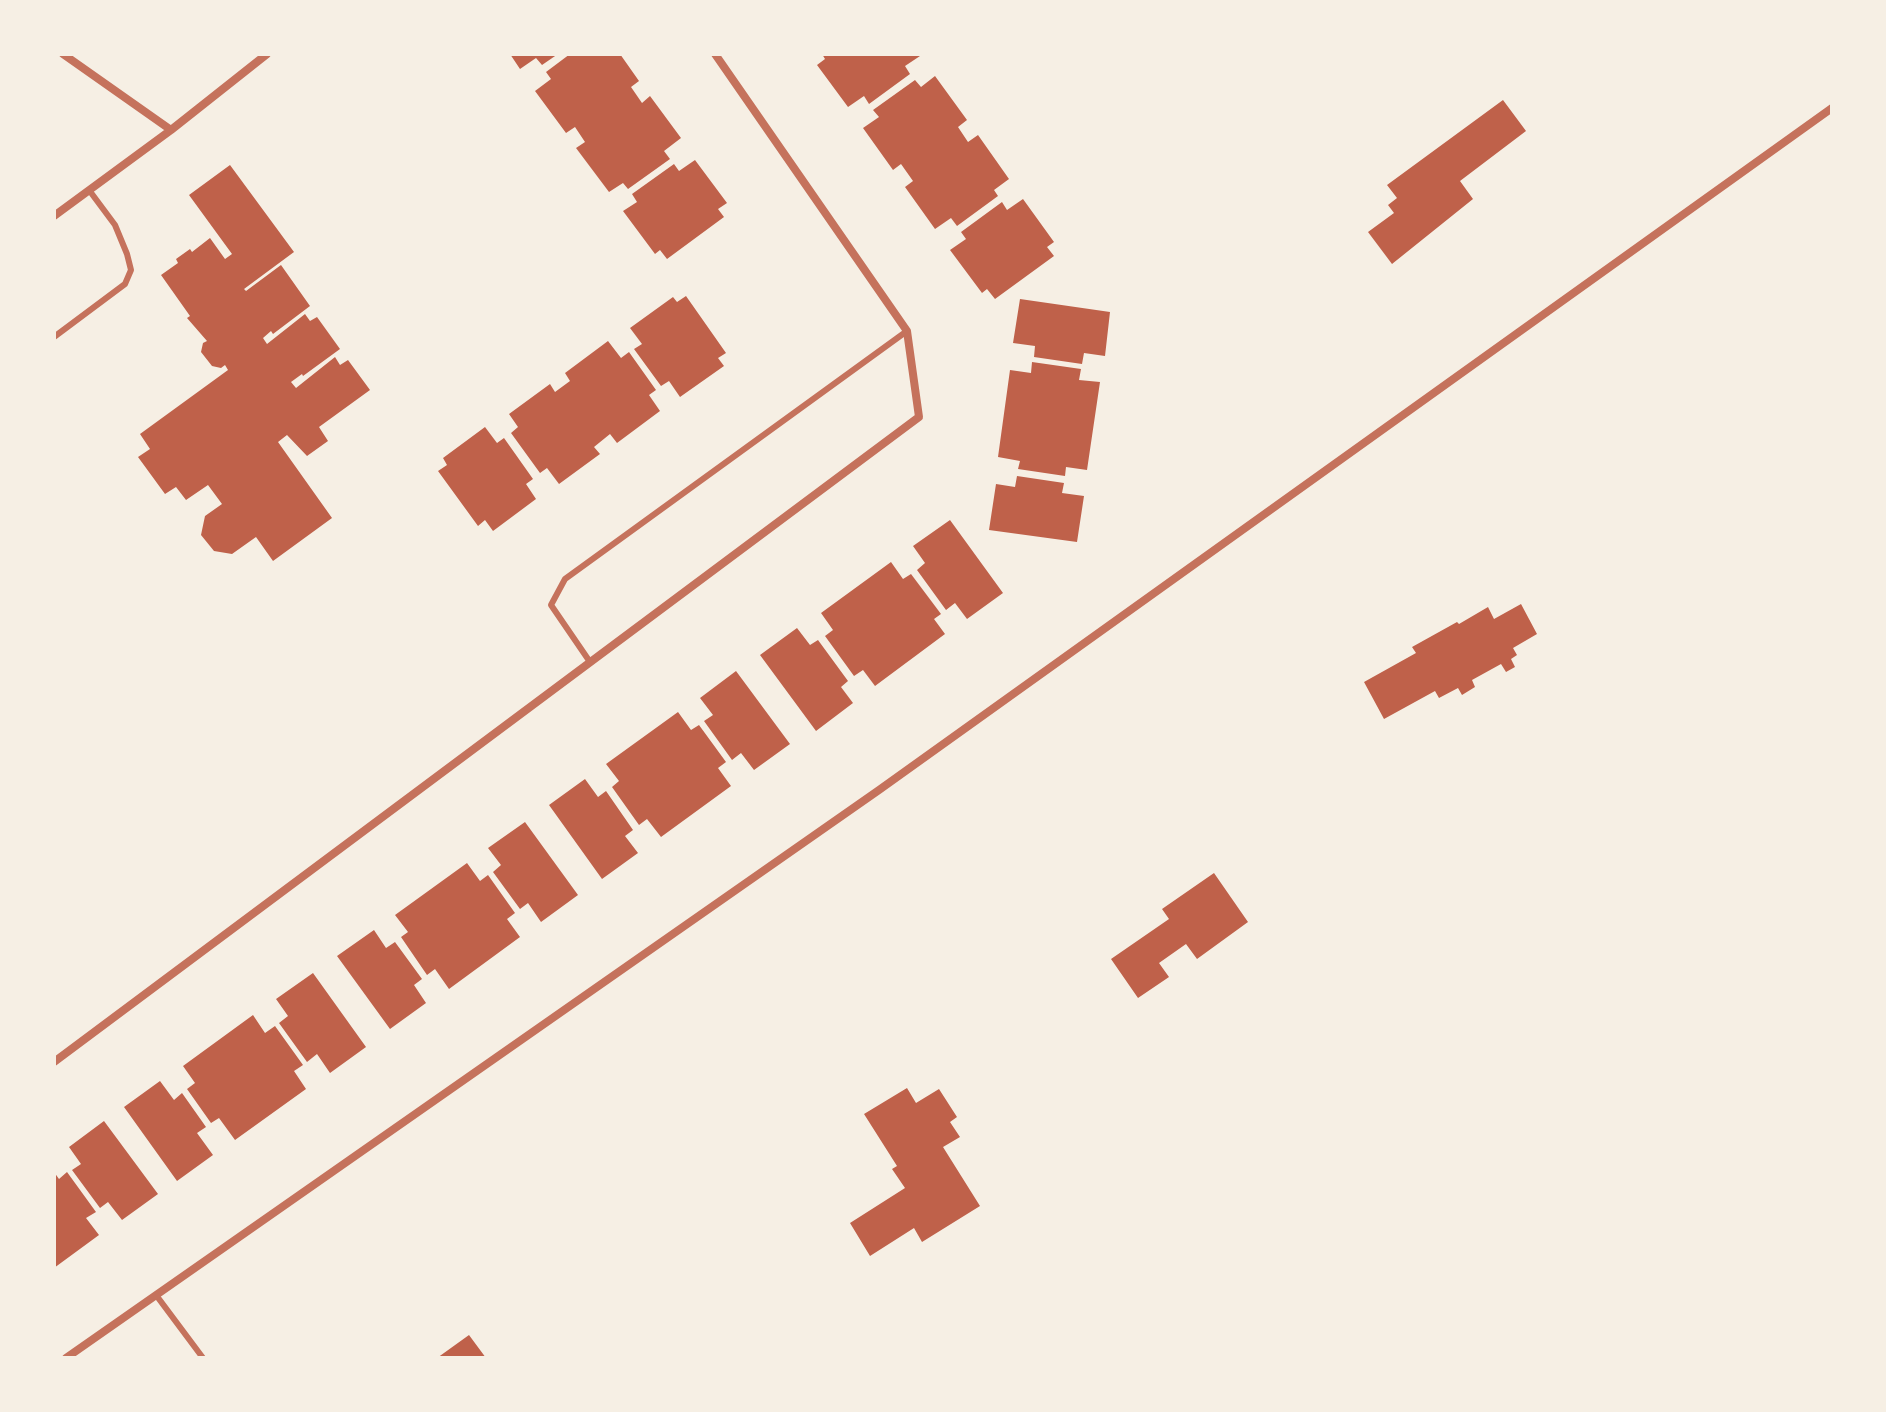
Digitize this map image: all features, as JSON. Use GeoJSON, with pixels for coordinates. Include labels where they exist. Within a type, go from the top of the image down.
{"type":"FeatureCollection","features":[{"type":"Feature","properties":{"kind":"street"},"geometry":{"type":"LineString","coordinates":[[63,54],[171,130]]}},
{"type":"Feature","properties":{"kind":"street"},"geometry":{"type":"LineString","coordinates":[[54,216],[267,54]]}},
{"type":"Feature","properties":{"kind":"street"},"geometry":{"type":"LineString","coordinates":[[54,1062],[919,417],[907,331],[715,54]]}},
{"type":"Feature","properties":{"kind":"street"},"geometry":{"type":"LineString","coordinates":[[66,1358],[892,781],[1832,108]]}},
{"type":"Feature","properties":{"kind":"lane"},"geometry":{"type":"LineString","coordinates":[[54,337],[125,284],[131,270],[115,225],[89,190]]}},
{"type":"Feature","properties":{"kind":"lane"},"geometry":{"type":"LineString","coordinates":[[590,662],[551,605],[565,579],[907,331]]}},
{"type":"Feature","properties":{"kind":"lane"},"geometry":{"type":"LineString","coordinates":[[156,1295],[203,1358]]}},
{"type":"Feature","properties":{"kind":"building"},"geometry":{"type":"Polygon","coordinates":[[[510,54],[558,54],[542,65],[536,58],[520,69],[510,54]]]}},
{"type":"Feature","properties":{"kind":"building"},"geometry":{"type":"Polygon","coordinates":[[[570,54],[620,54],[639,81],[631,87],[642,103],[650,96],[681,138],[664,151],[670,159],[628,189],[623,183],[609,192],[576,148],[585,142],[575,127],[566,133],[535,91],[551,79],[546,72],[570,54]]]}},
{"type":"Feature","properties":{"kind":"building"},"geometry":{"type":"Polygon","coordinates":[[[822,54],[920,56],[905,66],[910,74],[869,104],[864,96],[848,107],[817,65],[825,59],[822,54]]]}},
{"type":"Feature","properties":{"kind":"building"},"geometry":{"type":"Polygon","coordinates":[[[935,76],[967,120],[958,127],[968,142],[978,135],[1009,179],[994,190],[998,196],[957,226],[951,218],[935,229],[905,187],[913,181],[901,164],[893,170],[863,128],[879,117],[873,110],[915,80],[921,87],[935,76]]]}},
{"type":"Feature","properties":{"kind":"building"},"geometry":{"type":"Polygon","coordinates":[[[1503,100],[1526,131],[1460,181],[1473,199],[1392,264],[1368,232],[1394,213],[1388,205],[1397,198],[1387,185],[1503,100]]]}},
{"type":"Feature","properties":{"kind":"building"},"geometry":{"type":"Polygon","coordinates":[[[695,160],[727,203],[718,209],[724,217],[667,259],[660,250],[655,254],[623,211],[637,202],[632,194],[674,164],[679,171],[695,160]]]}},
{"type":"Feature","properties":{"kind":"building"},"geometry":{"type":"Polygon","coordinates":[[[230,165],[294,252],[244,289],[246,291],[281,265],[310,306],[263,338],[267,344],[305,314],[310,321],[317,317],[340,349],[291,382],[296,388],[335,357],[340,365],[348,360],[370,390],[319,427],[328,441],[307,456],[287,435],[278,442],[332,518],[273,561],[256,537],[232,554],[214,551],[201,535],[205,516],[222,504],[208,485],[186,500],[176,487],[165,494],[138,457],[150,449],[140,434],[228,370],[225,365],[221,368],[212,366],[201,352],[203,343],[207,341],[187,318],[190,316],[161,275],[178,263],[176,259],[190,249],[192,252],[210,238],[225,259],[232,254],[189,195],[230,165]]]}},
{"type":"Feature","properties":{"kind":"building"},"geometry":{"type":"Polygon","coordinates":[[[1023,199],[1054,242],[1047,247],[1054,256],[995,299],[987,289],[982,293],[950,250],[966,239],[961,232],[1002,202],[1007,210],[1023,199]]]}},
{"type":"Feature","properties":{"kind":"building"},"geometry":{"type":"Polygon","coordinates":[[[686,296],[726,353],[718,358],[724,366],[680,397],[669,381],[661,386],[634,349],[642,344],[630,328],[673,297],[677,302],[686,296]]]}},
{"type":"Feature","properties":{"kind":"building"},"geometry":{"type":"Polygon","coordinates":[[[1020,299],[1110,312],[1105,356],[1084,353],[1082,364],[1034,357],[1035,346],[1013,343],[1020,299]]]}},
{"type":"Feature","properties":{"kind":"building"},"geometry":{"type":"Polygon","coordinates":[[[608,341],[621,358],[629,352],[656,390],[649,395],[660,411],[617,443],[610,434],[594,447],[600,454],[559,484],[547,468],[540,473],[511,433],[518,427],[509,414],[550,384],[555,392],[570,381],[565,373],[608,341]]]}},
{"type":"Feature","properties":{"kind":"building"},"geometry":{"type":"Polygon","coordinates":[[[1032,362],[1081,369],[1079,380],[1100,382],[1087,470],[1066,467],[1065,476],[1018,469],[1020,461],[998,457],[1010,370],[1031,373],[1032,362]]]}},
{"type":"Feature","properties":{"kind":"building"},"geometry":{"type":"Polygon","coordinates":[[[485,427],[497,443],[504,438],[533,479],[526,484],[536,499],[493,531],[485,520],[478,526],[438,471],[447,465],[443,458],[485,427]]]}},
{"type":"Feature","properties":{"kind":"building"},"geometry":{"type":"Polygon","coordinates":[[[1017,476],[1064,483],[1062,493],[1084,496],[1077,542],[989,530],[996,484],[1015,487],[1017,476]]]}},
{"type":"Feature","properties":{"kind":"building"},"geometry":{"type":"Polygon","coordinates":[[[950,520],[1003,593],[967,619],[955,603],[946,610],[917,570],[925,563],[913,546],[950,520]]]}},
{"type":"Feature","properties":{"kind":"building"},"geometry":{"type":"Polygon","coordinates":[[[891,562],[903,579],[911,574],[941,614],[934,619],[945,634],[875,686],[863,670],[854,676],[825,636],[833,630],[821,613],[891,562]]]}},
{"type":"Feature","properties":{"kind":"building"},"geometry":{"type":"Polygon","coordinates":[[[1521,604],[1537,634],[1513,648],[1517,655],[1511,659],[1515,667],[1506,672],[1501,664],[1472,680],[1475,687],[1462,695],[1458,688],[1439,698],[1435,691],[1384,719],[1364,682],[1416,653],[1412,647],[1457,622],[1459,624],[1488,607],[1494,619],[1521,604]]]}},
{"type":"Feature","properties":{"kind":"building"},"geometry":{"type":"Polygon","coordinates":[[[797,628],[810,645],[818,640],[848,681],[841,687],[853,703],[816,731],[760,655],[797,628]]]}},
{"type":"Feature","properties":{"kind":"building"},"geometry":{"type":"Polygon","coordinates":[[[736,671],[790,744],[754,770],[741,753],[732,760],[704,721],[713,715],[700,698],[736,671]]]}},
{"type":"Feature","properties":{"kind":"building"},"geometry":{"type":"Polygon","coordinates":[[[678,712],[691,730],[699,725],[726,762],[718,768],[731,786],[661,837],[647,819],[639,825],[612,787],[619,781],[606,764],[678,712]]]}},
{"type":"Feature","properties":{"kind":"building"},"geometry":{"type":"Polygon","coordinates":[[[585,779],[598,797],[606,791],[633,830],[625,836],[638,853],[602,879],[549,805],[585,779]]]}},
{"type":"Feature","properties":{"kind":"building"},"geometry":{"type":"Polygon","coordinates":[[[525,822],[578,895],[541,922],[528,903],[520,909],[493,872],[501,865],[488,848],[525,822]]]}},
{"type":"Feature","properties":{"kind":"building"},"geometry":{"type":"Polygon","coordinates":[[[467,863],[480,881],[488,875],[515,913],[507,919],[520,937],[449,989],[435,969],[427,975],[401,937],[408,932],[395,915],[467,863]]]}},
{"type":"Feature","properties":{"kind":"building"},"geometry":{"type":"Polygon","coordinates":[[[1214,873],[1248,922],[1197,959],[1186,944],[1159,963],[1169,977],[1138,998],[1111,959],[1169,919],[1162,909],[1214,873]]]}},
{"type":"Feature","properties":{"kind":"building"},"geometry":{"type":"Polygon","coordinates":[[[374,930],[386,948],[395,942],[422,979],[414,985],[426,1003],[390,1029],[337,956],[374,930]]]}},
{"type":"Feature","properties":{"kind":"building"},"geometry":{"type":"Polygon","coordinates":[[[313,973],[366,1047],[330,1073],[317,1054],[307,1062],[279,1023],[288,1016],[276,999],[313,973]]]}},
{"type":"Feature","properties":{"kind":"building"},"geometry":{"type":"Polygon","coordinates":[[[253,1015],[265,1033],[275,1026],[303,1065],[294,1071],[306,1089],[235,1140],[219,1118],[211,1123],[187,1089],[195,1083],[183,1066],[253,1015]]]}},
{"type":"Feature","properties":{"kind":"building"},"geometry":{"type":"Polygon","coordinates":[[[160,1081],[174,1100],[182,1093],[206,1127],[197,1133],[213,1155],[177,1181],[124,1107],[160,1081]]]}},
{"type":"Feature","properties":{"kind":"building"},"geometry":{"type":"Polygon","coordinates":[[[907,1088],[916,1103],[939,1089],[957,1117],[950,1122],[960,1137],[943,1147],[980,1206],[922,1242],[914,1228],[870,1256],[850,1223],[905,1188],[892,1169],[897,1166],[864,1114],[907,1088]]]}},
{"type":"Feature","properties":{"kind":"building"},"geometry":{"type":"Polygon","coordinates":[[[104,1121],[158,1194],[122,1220],[108,1202],[100,1208],[72,1170],[81,1164],[69,1147],[104,1121]]]}},
{"type":"Feature","properties":{"kind":"building"},"geometry":{"type":"Polygon","coordinates":[[[54,1172],[59,1179],[67,1172],[96,1212],[86,1218],[99,1235],[54,1268],[54,1172]]]}},
{"type":"Feature","properties":{"kind":"building"},"geometry":{"type":"Polygon","coordinates":[[[469,1335],[486,1358],[437,1358],[469,1335]]]}}]}
